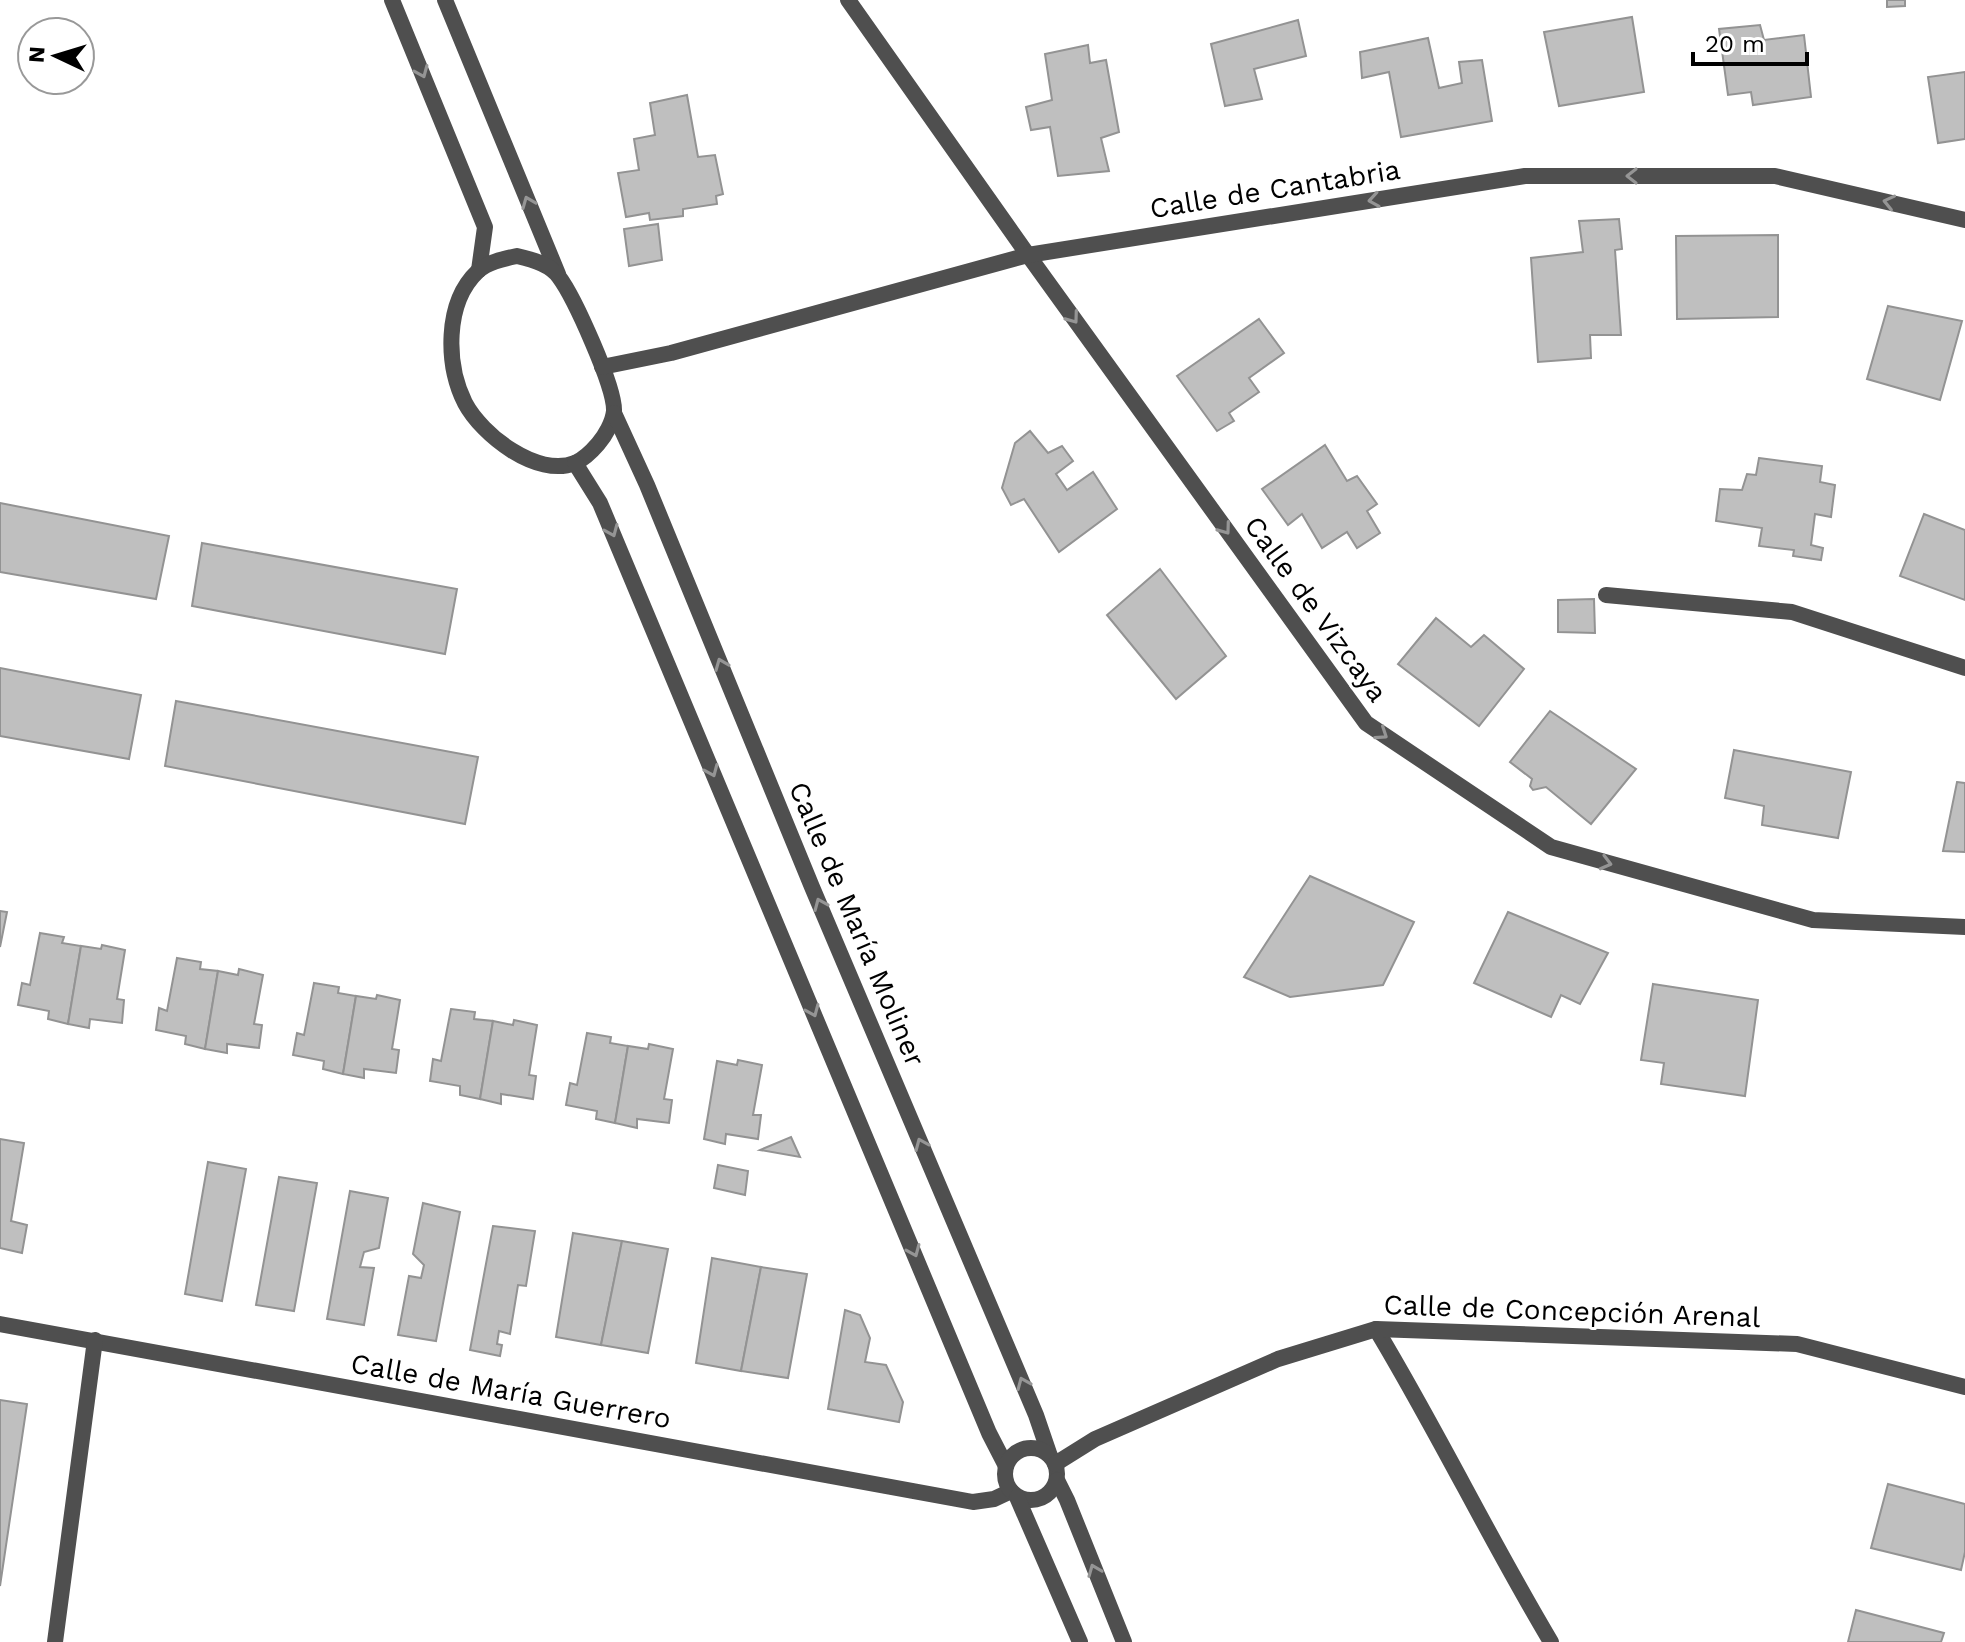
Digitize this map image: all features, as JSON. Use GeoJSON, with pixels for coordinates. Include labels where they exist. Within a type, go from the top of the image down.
{"type":"FeatureCollection","features":[{"type":"Feature","properties":{"kind":"street"},"geometry":{"type":"LineString","coordinates":[[392,0],[485,227],[479,270]]}},
{"type":"Feature","properties":{"kind":"street"},"geometry":{"type":"LineString","coordinates":[[445,0],[558,274],[611,393],[614,413],[605,436],[591,452],[575,463],[555,465],[534,462],[496,440],[466,404],[452,361],[454,318],[466,286],[479,270],[497,260],[517,256],[538,261],[558,274]]}},
{"type":"Feature","properties":{"kind":"street","name":"Calle de Vizcaya"},"geometry":{"type":"LineString","coordinates":[[848,0],[1366,723],[1551,847],[1813,920],[1965,927]]}},
{"type":"Feature","properties":{"kind":"street","name":"Calle de Cantabria"},"geometry":{"type":"LineString","coordinates":[[602,367],[671,353],[1028,255],[1525,176],[1775,176],[1965,220]]}},
{"type":"Feature","properties":{"kind":"street","name":"Calle de María Moliner"},"geometry":{"type":"LineString","coordinates":[[614,413],[647,485],[812,887],[1036,1415],[1124,1642]]}},
{"type":"Feature","properties":{"kind":"street"},"geometry":{"type":"LineString","coordinates":[[575,463],[600,503],[989,1433],[1006,1466],[1007,1484],[1080,1642]]}},
{"type":"Feature","properties":{"kind":"street"},"geometry":{"type":"LineString","coordinates":[[1606,595],[1792,612],[1965,668]]}},
{"type":"Feature","properties":{"kind":"street","name":"Calle de María Guerrero"},"geometry":{"type":"LineString","coordinates":[[0,1324],[973,1502],[1014,1494]]}},
{"type":"Feature","properties":{"kind":"street"},"geometry":{"type":"LineString","coordinates":[[1376,1329],[1551,1642]]}},
{"type":"Feature","properties":{"kind":"street","name":"Calle de Concepción Arenal"},"geometry":{"type":"LineString","coordinates":[[1054,1467],[1095,1439],[1278,1359],[1376,1329],[1797,1344],[1965,1387]]}},
{"type":"Feature","properties":{"kind":"street"},"geometry":{"type":"LineString","coordinates":[[55,1642],[95,1340]]}},
{"type":"Feature","properties":{"kind":"street"},"geometry":{"type":"LineString","coordinates":[[1006,1466],[1017,1452],[1034,1448],[1054,1467],[1049,1494],[1042,1499],[1025,1500],[1014,1494]]}},
{"type":"Feature","properties":{"kind":"building"},"geometry":{"type":"Polygon","coordinates":[[[1887,0],[1905,0],[1905,6],[1887,7],[1887,0]]]}},
{"type":"Feature","properties":{"kind":"building"},"geometry":{"type":"Polygon","coordinates":[[[1632,17],[1644,92],[1559,106],[1544,32],[1632,17]]]}},
{"type":"Feature","properties":{"kind":"building"},"geometry":{"type":"Polygon","coordinates":[[[1298,20],[1306,56],[1254,69],[1262,99],[1225,106],[1211,44],[1298,20]]]}},
{"type":"Feature","properties":{"kind":"building"},"geometry":{"type":"Polygon","coordinates":[[[1760,25],[1764,40],[1804,35],[1811,97],[1753,105],[1751,92],[1728,95],[1719,29],[1760,25]]]}},
{"type":"Feature","properties":{"kind":"building"},"geometry":{"type":"Polygon","coordinates":[[[1428,38],[1439,88],[1462,83],[1459,62],[1482,60],[1492,121],[1401,137],[1389,72],[1362,78],[1360,52],[1428,38]]]}},
{"type":"Feature","properties":{"kind":"building"},"geometry":{"type":"Polygon","coordinates":[[[1088,45],[1090,63],[1106,60],[1119,132],[1101,138],[1109,171],[1058,176],[1050,127],[1031,130],[1026,107],[1052,100],[1045,54],[1088,45]]]}},
{"type":"Feature","properties":{"kind":"building"},"geometry":{"type":"Polygon","coordinates":[[[1965,72],[1965,139],[1938,143],[1928,77],[1965,72]]]}},
{"type":"Feature","properties":{"kind":"building"},"geometry":{"type":"Polygon","coordinates":[[[687,95],[698,157],[715,155],[723,194],[716,196],[717,204],[683,209],[683,216],[650,220],[649,213],[626,217],[618,173],[639,170],[634,139],[655,135],[650,103],[687,95]]]}},
{"type":"Feature","properties":{"kind":"building"},"geometry":{"type":"Polygon","coordinates":[[[1619,219],[1622,249],[1615,250],[1621,335],[1590,335],[1591,358],[1538,362],[1531,258],[1583,252],[1579,221],[1619,219]]]}},
{"type":"Feature","properties":{"kind":"building"},"geometry":{"type":"Polygon","coordinates":[[[658,224],[662,260],[629,266],[624,229],[658,224]]]}},
{"type":"Feature","properties":{"kind":"building"},"geometry":{"type":"Polygon","coordinates":[[[1778,235],[1778,317],[1677,319],[1676,236],[1778,235]]]}},
{"type":"Feature","properties":{"kind":"building"},"geometry":{"type":"Polygon","coordinates":[[[1888,306],[1962,321],[1940,400],[1867,379],[1888,306]]]}},
{"type":"Feature","properties":{"kind":"building"},"geometry":{"type":"Polygon","coordinates":[[[1259,319],[1284,353],[1249,378],[1259,392],[1229,413],[1234,421],[1217,431],[1177,376],[1259,319]]]}},
{"type":"Feature","properties":{"kind":"building"},"geometry":{"type":"Polygon","coordinates":[[[1030,431],[1048,453],[1062,446],[1073,461],[1056,474],[1067,490],[1093,472],[1117,509],[1059,552],[1024,499],[1011,505],[1002,488],[1015,443],[1030,431]]]}},
{"type":"Feature","properties":{"kind":"building"},"geometry":{"type":"Polygon","coordinates":[[[1325,445],[1347,481],[1357,476],[1377,504],[1367,511],[1380,533],[1357,548],[1347,532],[1322,548],[1302,514],[1288,525],[1262,489],[1325,445]]]}},
{"type":"Feature","properties":{"kind":"building"},"geometry":{"type":"Polygon","coordinates":[[[1759,458],[1822,466],[1820,482],[1835,485],[1831,517],[1815,514],[1811,545],[1823,548],[1821,560],[1793,556],[1794,550],[1759,546],[1762,528],[1716,521],[1720,489],[1742,490],[1747,474],[1756,475],[1759,458]]]}},
{"type":"Feature","properties":{"kind":"building"},"geometry":{"type":"Polygon","coordinates":[[[0,503],[169,536],[156,599],[0,572],[0,503]]]}},
{"type":"Feature","properties":{"kind":"building"},"geometry":{"type":"Polygon","coordinates":[[[1924,514],[1965,530],[1965,600],[1900,576],[1924,514]]]}},
{"type":"Feature","properties":{"kind":"building"},"geometry":{"type":"Polygon","coordinates":[[[202,543],[457,589],[445,654],[192,606],[202,543]]]}},
{"type":"Feature","properties":{"kind":"building"},"geometry":{"type":"Polygon","coordinates":[[[1160,569],[1226,656],[1176,699],[1107,615],[1160,569]]]}},
{"type":"Feature","properties":{"kind":"building"},"geometry":{"type":"Polygon","coordinates":[[[1594,599],[1595,633],[1558,632],[1558,600],[1594,599]]]}},
{"type":"Feature","properties":{"kind":"building"},"geometry":{"type":"Polygon","coordinates":[[[1436,618],[1471,647],[1484,635],[1524,669],[1479,726],[1398,664],[1436,618]]]}},
{"type":"Feature","properties":{"kind":"building"},"geometry":{"type":"Polygon","coordinates":[[[0,668],[141,695],[129,759],[0,736],[0,668]]]}},
{"type":"Feature","properties":{"kind":"building"},"geometry":{"type":"Polygon","coordinates":[[[176,701],[478,757],[465,824],[165,766],[176,701]]]}},
{"type":"Feature","properties":{"kind":"building"},"geometry":{"type":"Polygon","coordinates":[[[1550,711],[1636,769],[1591,824],[1546,787],[1533,790],[1530,786],[1532,779],[1510,762],[1550,711]]]}},
{"type":"Feature","properties":{"kind":"building"},"geometry":{"type":"Polygon","coordinates":[[[1734,750],[1851,772],[1838,838],[1762,825],[1764,806],[1725,798],[1734,750]]]}},
{"type":"Feature","properties":{"kind":"building"},"geometry":{"type":"Polygon","coordinates":[[[1957,782],[1965,783],[1965,852],[1943,851],[1957,782]]]}},
{"type":"Feature","properties":{"kind":"building"},"geometry":{"type":"Polygon","coordinates":[[[1310,876],[1414,922],[1383,985],[1290,997],[1244,977],[1310,876]]]}},
{"type":"Feature","properties":{"kind":"building"},"geometry":{"type":"Polygon","coordinates":[[[0,911],[7,912],[0,947],[0,911]]]}},
{"type":"Feature","properties":{"kind":"building"},"geometry":{"type":"Polygon","coordinates":[[[1508,912],[1608,953],[1580,1004],[1561,995],[1551,1017],[1474,983],[1508,912]]]}},
{"type":"Feature","properties":{"kind":"building"},"geometry":{"type":"Polygon","coordinates":[[[40,933],[64,937],[62,943],[81,946],[68,1024],[48,1019],[49,1011],[18,1005],[22,983],[30,985],[40,933]]]}},
{"type":"Feature","properties":{"kind":"building"},"geometry":{"type":"Polygon","coordinates":[[[102,945],[125,950],[117,999],[124,1000],[122,1023],[90,1019],[89,1028],[68,1024],[81,946],[101,949],[102,945]]]}},
{"type":"Feature","properties":{"kind":"building"},"geometry":{"type":"Polygon","coordinates":[[[177,958],[201,962],[200,969],[218,971],[205,1049],[185,1044],[186,1036],[156,1030],[159,1008],[167,1011],[177,958]]]}},
{"type":"Feature","properties":{"kind":"building"},"geometry":{"type":"Polygon","coordinates":[[[239,969],[263,975],[254,1024],[262,1025],[259,1048],[227,1044],[227,1053],[205,1049],[218,971],[238,975],[239,969]]]}},
{"type":"Feature","properties":{"kind":"building"},"geometry":{"type":"Polygon","coordinates":[[[314,983],[339,987],[338,993],[356,996],[343,1074],[323,1069],[324,1061],[293,1055],[297,1033],[304,1035],[314,983]]]}},
{"type":"Feature","properties":{"kind":"building"},"geometry":{"type":"Polygon","coordinates":[[[1653,984],[1758,1000],[1745,1096],[1661,1084],[1664,1063],[1641,1060],[1653,984]]]}},
{"type":"Feature","properties":{"kind":"building"},"geometry":{"type":"Polygon","coordinates":[[[377,995],[400,1000],[392,1049],[399,1050],[396,1073],[364,1069],[364,1078],[343,1074],[356,996],[376,999],[377,995]]]}},
{"type":"Feature","properties":{"kind":"building"},"geometry":{"type":"Polygon","coordinates":[[[451,1009],[475,1012],[474,1019],[493,1021],[480,1099],[460,1095],[460,1086],[430,1081],[433,1059],[441,1061],[451,1009]]]}},
{"type":"Feature","properties":{"kind":"building"},"geometry":{"type":"Polygon","coordinates":[[[514,1020],[537,1025],[529,1075],[536,1076],[533,1099],[501,1094],[501,1104],[480,1099],[493,1021],[513,1025],[514,1020]]]}},
{"type":"Feature","properties":{"kind":"building"},"geometry":{"type":"Polygon","coordinates":[[[587,1033],[611,1037],[610,1043],[628,1046],[615,1123],[596,1119],[597,1111],[566,1105],[570,1083],[577,1085],[587,1033]]]}},
{"type":"Feature","properties":{"kind":"building"},"geometry":{"type":"Polygon","coordinates":[[[649,1044],[673,1049],[664,1099],[672,1100],[669,1123],[637,1119],[637,1128],[615,1123],[628,1046],[648,1049],[649,1044]]]}},
{"type":"Feature","properties":{"kind":"building"},"geometry":{"type":"Polygon","coordinates":[[[738,1060],[762,1065],[753,1115],[761,1115],[758,1139],[726,1134],[725,1144],[704,1139],[717,1061],[737,1065],[738,1060]]]}},
{"type":"Feature","properties":{"kind":"building"},"geometry":{"type":"Polygon","coordinates":[[[791,1137],[800,1157],[760,1150],[791,1137]]]}},
{"type":"Feature","properties":{"kind":"building"},"geometry":{"type":"Polygon","coordinates":[[[0,1139],[24,1143],[11,1221],[27,1225],[22,1253],[0,1248],[0,1139]]]}},
{"type":"Feature","properties":{"kind":"building"},"geometry":{"type":"Polygon","coordinates":[[[208,1162],[246,1169],[222,1301],[185,1294],[208,1162]]]}},
{"type":"Feature","properties":{"kind":"building"},"geometry":{"type":"Polygon","coordinates":[[[718,1165],[748,1171],[745,1195],[714,1188],[718,1165]]]}},
{"type":"Feature","properties":{"kind":"building"},"geometry":{"type":"Polygon","coordinates":[[[279,1177],[317,1183],[294,1311],[256,1305],[279,1177]]]}},
{"type":"Feature","properties":{"kind":"building"},"geometry":{"type":"Polygon","coordinates":[[[350,1191],[388,1198],[379,1248],[364,1252],[360,1267],[374,1268],[364,1325],[327,1319],[350,1191]]]}},
{"type":"Feature","properties":{"kind":"building"},"geometry":{"type":"Polygon","coordinates":[[[423,1203],[460,1212],[436,1341],[398,1335],[409,1276],[421,1278],[424,1265],[413,1254],[423,1203]]]}},
{"type":"Feature","properties":{"kind":"building"},"geometry":{"type":"Polygon","coordinates":[[[493,1226],[535,1231],[526,1286],[518,1285],[510,1334],[499,1331],[497,1344],[502,1345],[500,1356],[470,1350],[493,1226]]]}},
{"type":"Feature","properties":{"kind":"building"},"geometry":{"type":"Polygon","coordinates":[[[573,1233],[622,1241],[601,1345],[556,1337],[573,1233]]]}},
{"type":"Feature","properties":{"kind":"building"},"geometry":{"type":"Polygon","coordinates":[[[622,1241],[668,1249],[648,1353],[601,1345],[622,1241]]]}},
{"type":"Feature","properties":{"kind":"building"},"geometry":{"type":"Polygon","coordinates":[[[712,1258],[761,1267],[741,1371],[696,1363],[712,1258]]]}},
{"type":"Feature","properties":{"kind":"building"},"geometry":{"type":"Polygon","coordinates":[[[761,1267],[807,1274],[788,1378],[741,1371],[761,1267]]]}},
{"type":"Feature","properties":{"kind":"building"},"geometry":{"type":"Polygon","coordinates":[[[845,1310],[860,1315],[870,1338],[865,1362],[886,1365],[903,1402],[899,1422],[828,1409],[845,1310]]]}},
{"type":"Feature","properties":{"kind":"building"},"geometry":{"type":"Polygon","coordinates":[[[0,1400],[27,1404],[0,1586],[0,1400]]]}},
{"type":"Feature","properties":{"kind":"building"},"geometry":{"type":"Polygon","coordinates":[[[1888,1484],[1965,1504],[1965,1552],[1961,1570],[1871,1548],[1888,1484]]]}},
{"type":"Feature","properties":{"kind":"building"},"geometry":{"type":"Polygon","coordinates":[[[1856,1610],[1944,1633],[1941,1642],[1848,1642],[1856,1610]]]}}]}
